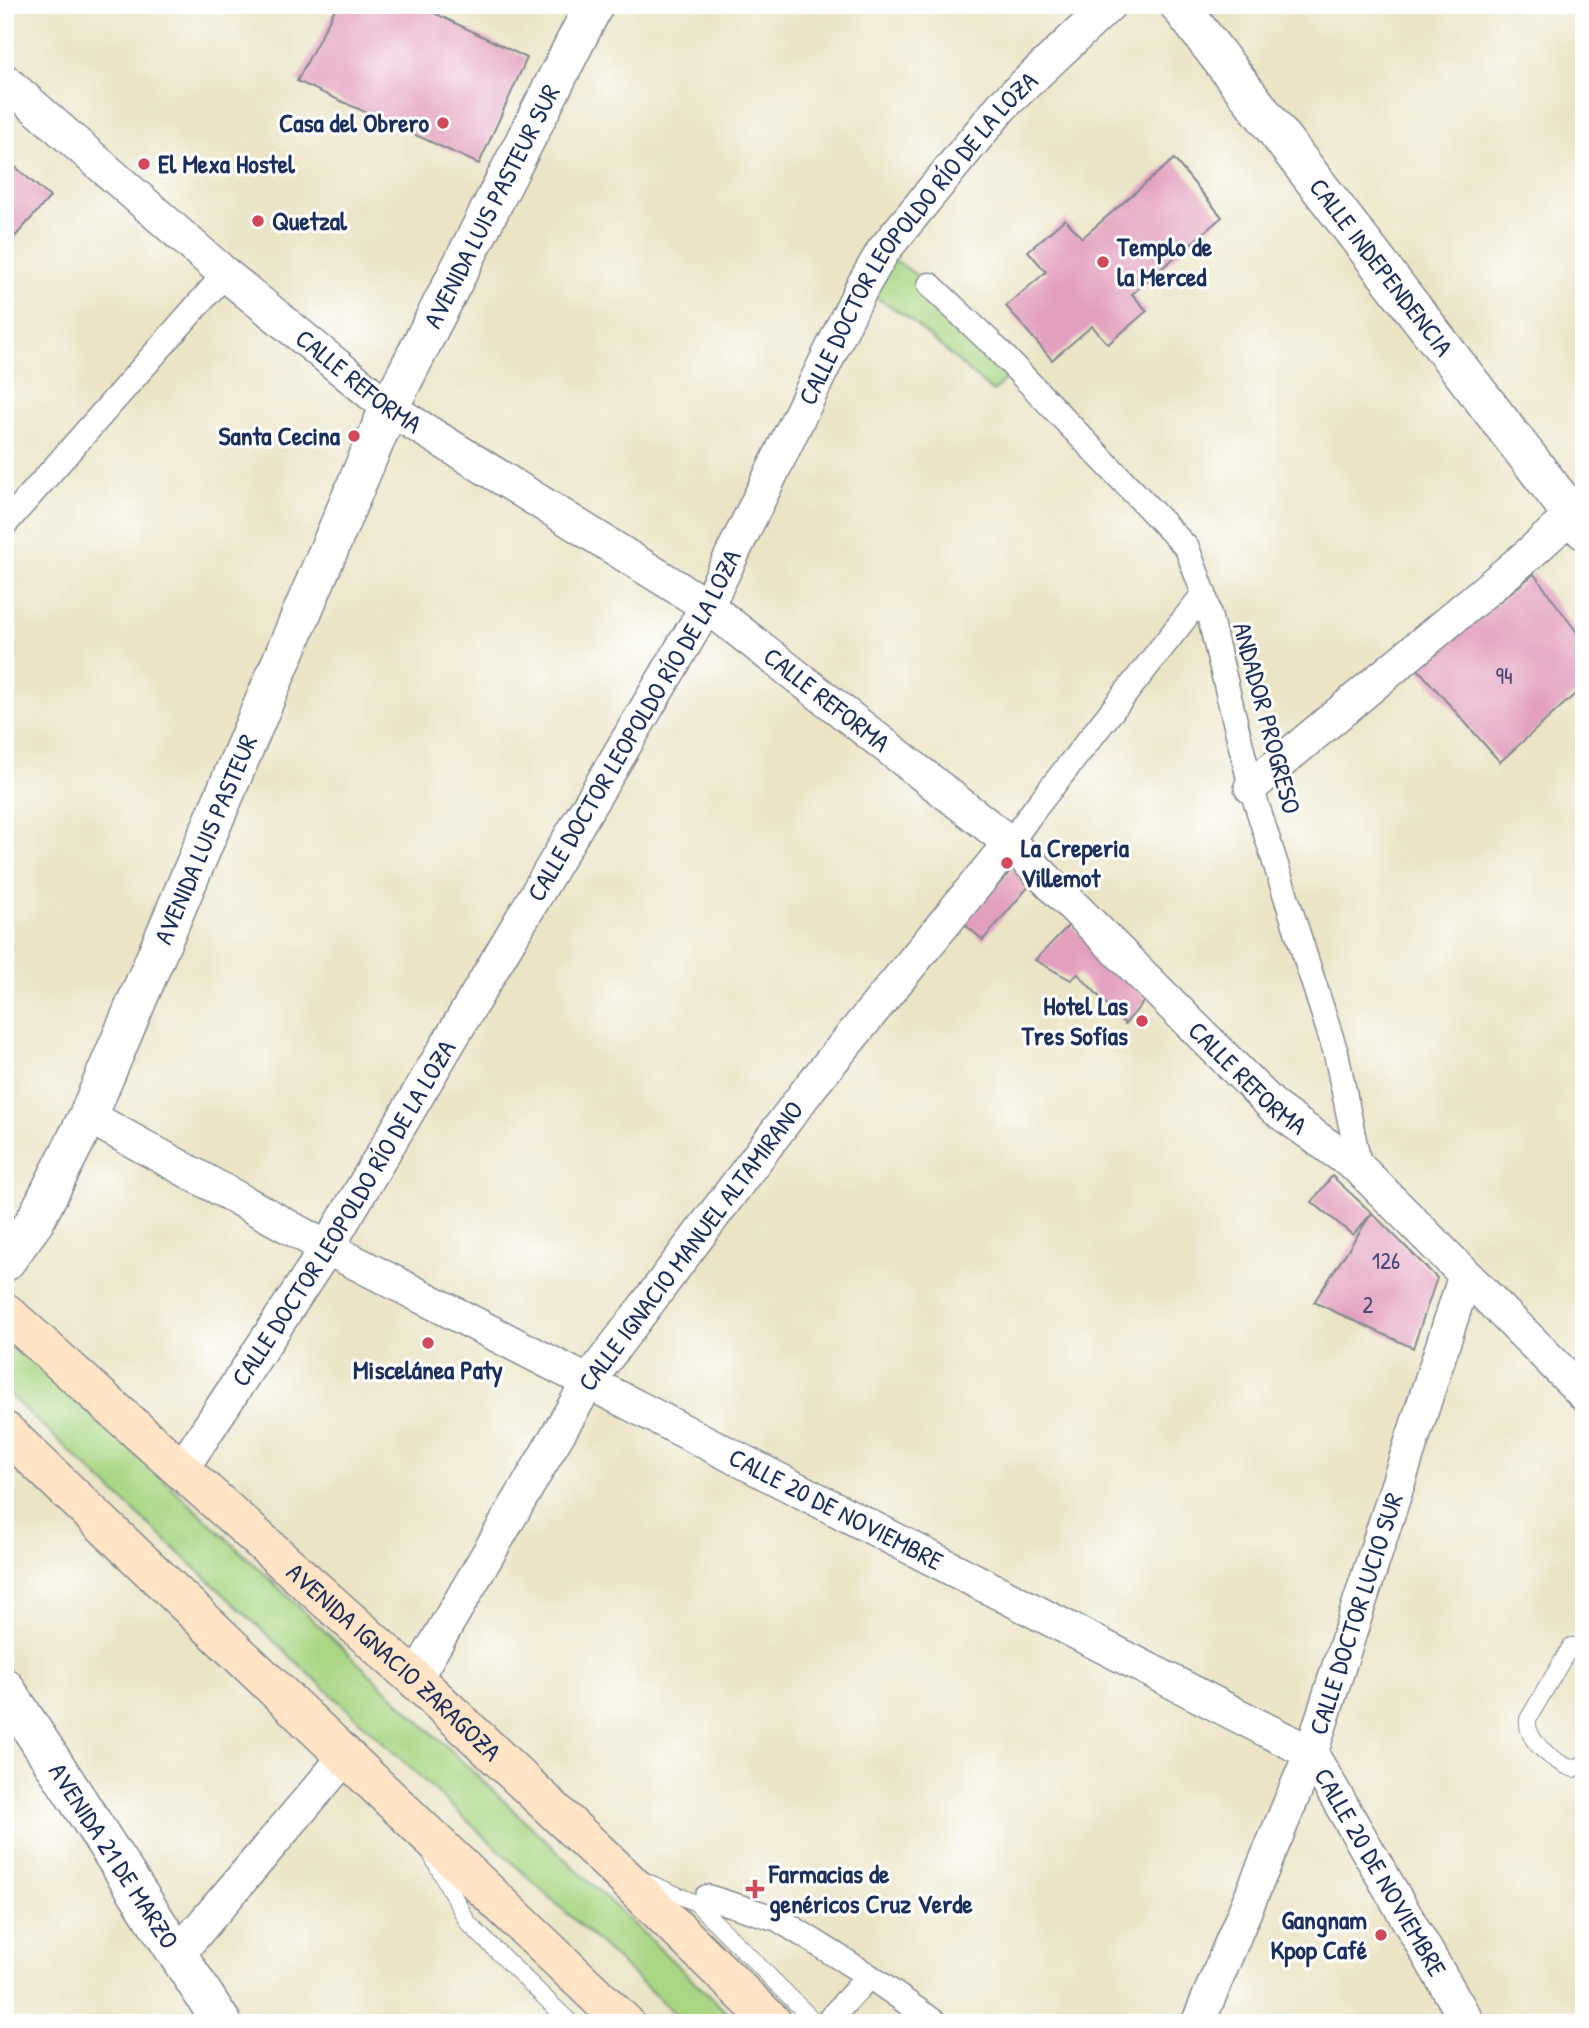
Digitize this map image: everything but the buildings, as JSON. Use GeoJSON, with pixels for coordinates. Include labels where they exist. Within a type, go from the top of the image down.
{"type":"FeatureCollection","features":[{"type":"Feature","properties":{"kind":"main road","name":"AVENIDA IGNACIO ZARAGOZA"},"geometry":{"type":"LineString","coordinates":[[5,1312],[415,1679],[617,1870],[773,2023]]}},
{"type":"Feature","properties":{"kind":"main road"},"geometry":{"type":"LineString","coordinates":[[5,1431],[625,2023]]}},
{"type":"Feature","properties":{"kind":"street","name":"AVENIDA LUIS PASTEUR SUR"},"geometry":{"type":"LineString","coordinates":[[389,408],[594,5]]}},
{"type":"Feature","properties":{"kind":"street","name":"CALLE DOCTOR LEOPOLDO RÍO DE LA LOZA"},"geometry":{"type":"LineString","coordinates":[[181,1470],[327,1248],[707,606],[861,289],[883,251],[1002,106],[1109,5]]}},
{"type":"Feature","properties":{"kind":"street","name":"CALLE INDEPENDENCIA"},"geometry":{"type":"LineString","coordinates":[[1179,5],[1579,522]]}},
{"type":"Feature","properties":{"kind":"street","name":"CALLE REFORMA"},"geometry":{"type":"LineString","coordinates":[[5,80],[225,274],[389,408],[707,606],[1010,843],[1276,1109],[1360,1169],[1584,1394]]}},
{"type":"Feature","properties":{"kind":"street"},"geometry":{"type":"LineString","coordinates":[[5,524],[225,274]]}},
{"type":"Feature","properties":{"kind":"street","name":"ANDADOR PROGRESO"},"geometry":{"type":"LineString","coordinates":[[930,285],[992,344],[1187,548],[1204,594],[1251,788],[1336,1053],[1360,1169]]}},
{"type":"Feature","properties":{"kind":"street","name":"AVENIDA LUIS PASTEUR"},"geometry":{"type":"LineString","coordinates":[[5,1262],[35,1221],[88,1116],[389,408]]}},
{"type":"Feature","properties":{"kind":"street"},"geometry":{"type":"LineString","coordinates":[[1251,788],[1528,555],[1579,522]]}},
{"type":"Feature","properties":{"kind":"street"},"geometry":{"type":"LineString","coordinates":[[1010,843],[1204,594]]}},
{"type":"Feature","properties":{"kind":"street","name":"CALLE IGNACIO MANUEL ALTAMIRANO"},"geometry":{"type":"LineString","coordinates":[[415,1679],[589,1381],[811,1086],[1010,843]]}},
{"type":"Feature","properties":{"kind":"street","name":"CALLE 20 DE NOVIEMBRE"},"geometry":{"type":"LineString","coordinates":[[88,1116],[327,1248],[1311,1753],[1468,2023]]}},
{"type":"Feature","properties":{"kind":"street","name":"CALLE DOCTOR LUCIO SUR"},"geometry":{"type":"LineString","coordinates":[[1198,2023],[1311,1753],[1465,1276]]}},
{"type":"Feature","properties":{"kind":"street","name":"AVENIDA 21 DE MARZO"},"geometry":{"type":"LineString","coordinates":[[5,1688],[222,2023]]}},
{"type":"Feature","properties":{"kind":"street"},"geometry":{"type":"LineString","coordinates":[[178,1954],[346,1756]]}},
{"type":"Feature","properties":{"kind":"street"},"geometry":{"type":"LineString","coordinates":[[707,1897],[778,1919],[869,1976],[936,2023]]}},
{"type":"Feature","properties":{"kind":"street"},"geometry":{"type":"LineString","coordinates":[[823,2021],[869,1976]]}},
{"type":"Feature","properties":{"kind":"lane"},"geometry":{"type":"LineString","coordinates":[[1584,1652],[1577,1646],[1571,1646],[1528,1719],[1527,1728],[1531,1739],[1564,1766],[1574,1769],[1584,1763]]}},
{"type":"Feature","properties":{"kind":"lane"},"geometry":{"type":"LineString","coordinates":[[410,1817],[468,1923],[571,2023]]}},
{"type":"Feature","properties":{"kind":"lane"},"geometry":{"type":"LineString","coordinates":[[617,1870],[696,1903],[823,2021]]}},
{"type":"Feature","properties":{"kind":"green space"},"geometry":{"type":"Polygon","coordinates":[[[883,251],[930,285],[1015,368],[993,392],[906,316],[861,289],[883,251]]]}},
{"type":"Feature","properties":{"kind":"green space"},"geometry":{"type":"Polygon","coordinates":[[[5,1332],[738,2023],[685,2023],[5,1391],[5,1332]]]}},
{"type":"Feature","properties":{"kind":"place","name":"Casa del Obrero"},"geometry":{"type":"Point","coordinates":[443,123]}},
{"type":"Feature","properties":{"kind":"place","name":"El Mexa Hostel"},"geometry":{"type":"Point","coordinates":[144,164]}},
{"type":"Feature","properties":{"kind":"place","name":"Quetzal"},"geometry":{"type":"Point","coordinates":[258,221]}},
{"type":"Feature","properties":{"kind":"place","name":"Templo de la Merced"},"geometry":{"type":"Point","coordinates":[1103,262]}},
{"type":"Feature","properties":{"kind":"place","name":"Santa Cecina"},"geometry":{"type":"Point","coordinates":[354,436]}},
{"type":"Feature","properties":{"kind":"place","name":"La Creperia Villemot"},"geometry":{"type":"Point","coordinates":[1007,863]}},
{"type":"Feature","properties":{"kind":"place","name":"Hotel Las Tres Sofías"},"geometry":{"type":"Point","coordinates":[1142,1021]}},
{"type":"Feature","properties":{"kind":"place","name":"Miscelánea Paty"},"geometry":{"type":"Point","coordinates":[428,1343]}},
{"type":"Feature","properties":{"kind":"place","name":"Farmacias de genéricos Cruz Verde"},"geometry":{"type":"Point","coordinates":[755,1889]}},
{"type":"Feature","properties":{"kind":"place","name":"Gangnam Kpop Café"},"geometry":{"type":"Point","coordinates":[1381,1935]}}]}
